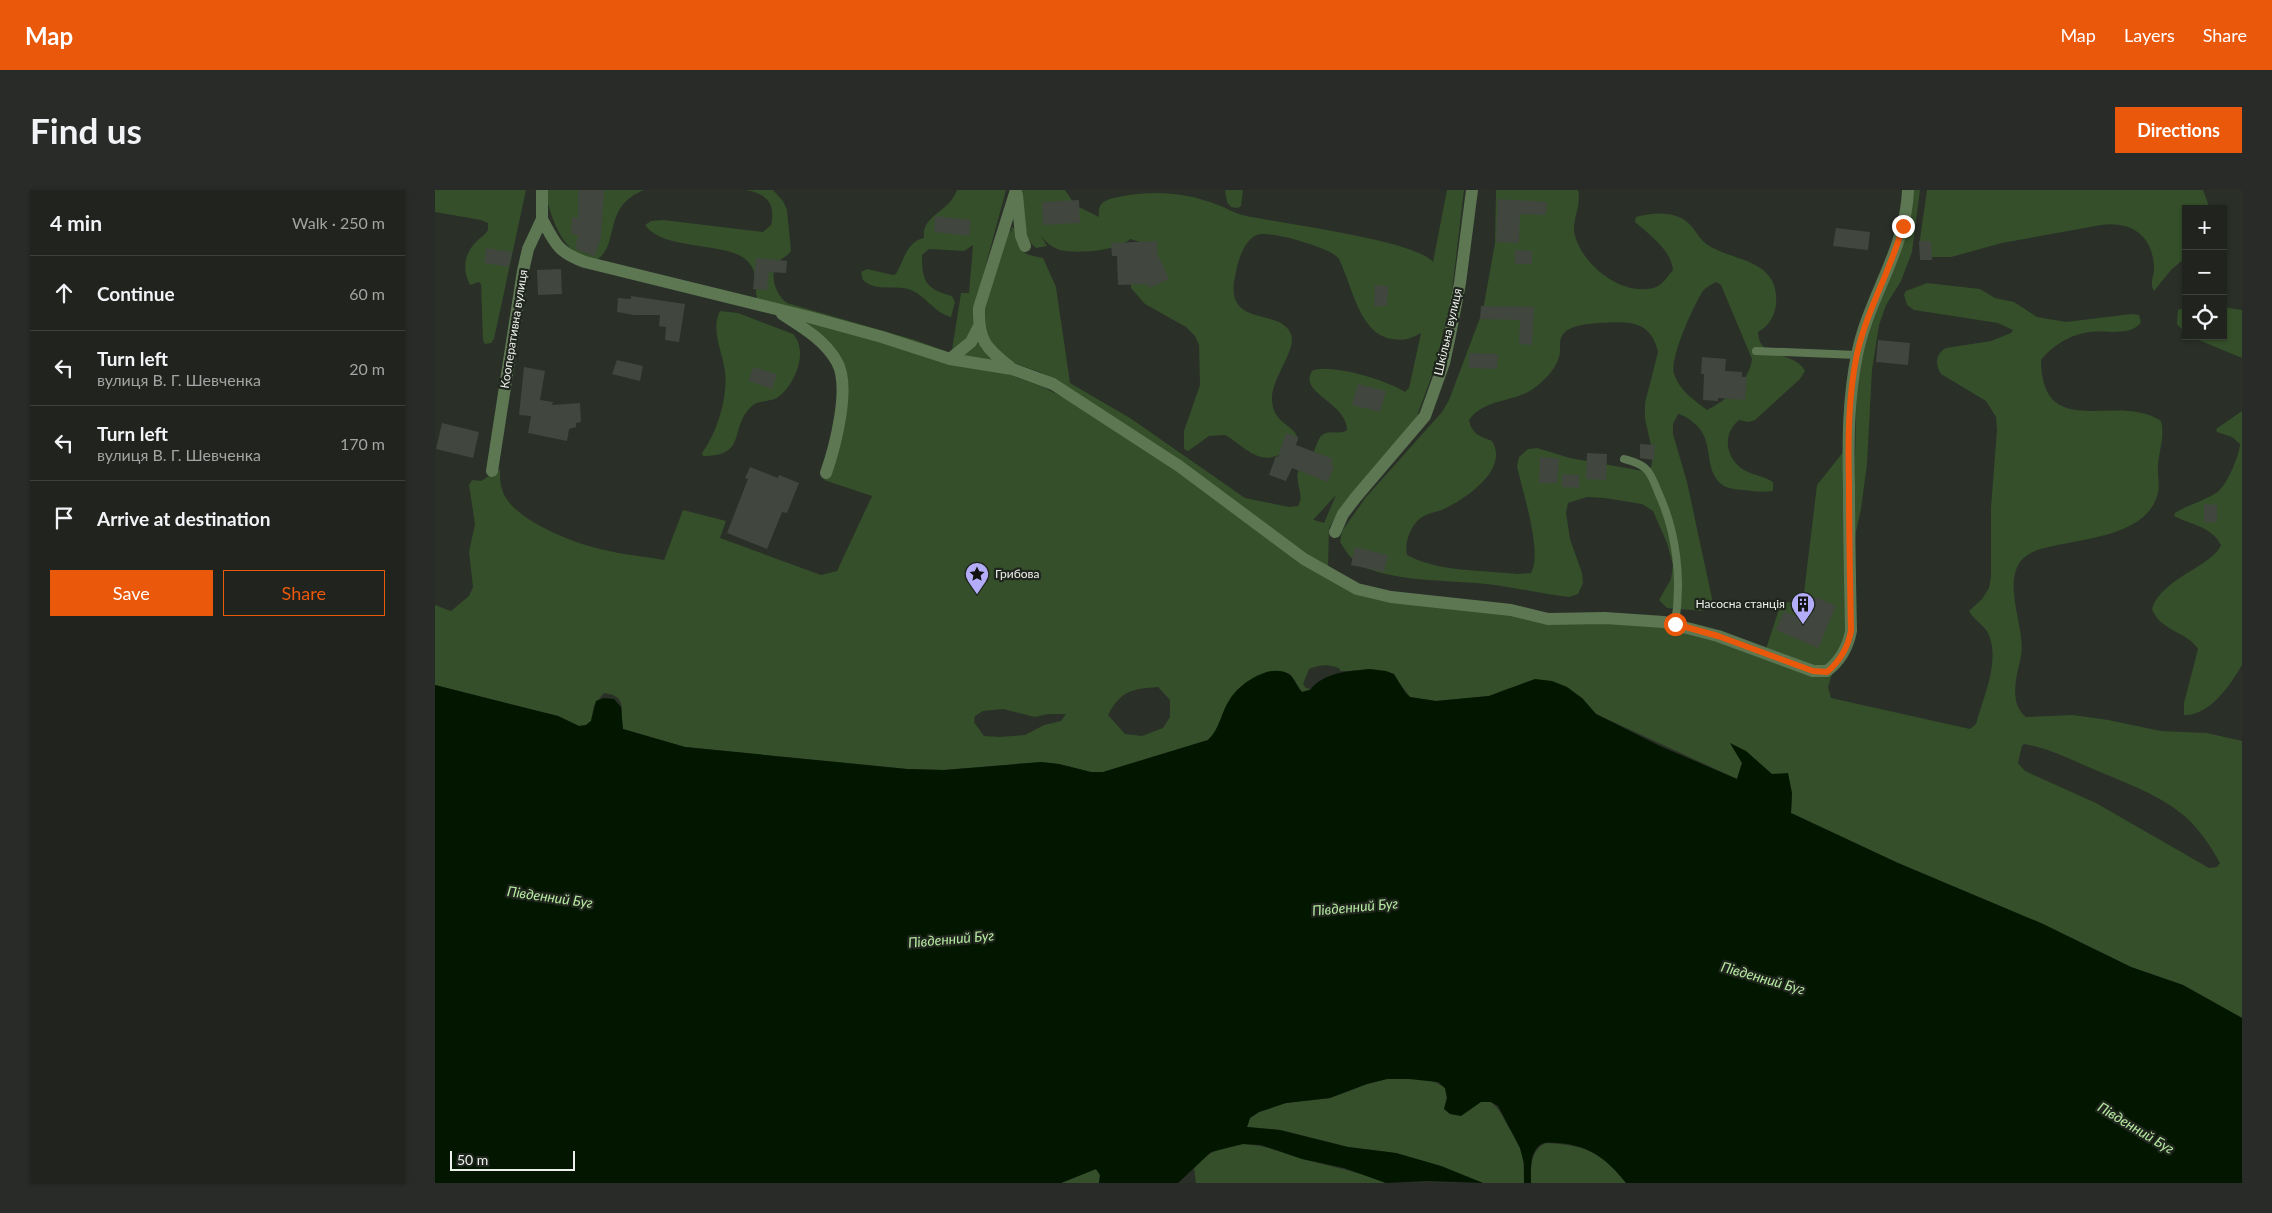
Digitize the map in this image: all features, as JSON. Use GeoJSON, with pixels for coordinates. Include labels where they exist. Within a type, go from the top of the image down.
{"type":"FeatureCollection","features":[{"type":"Feature","properties":{"kind":"street","name":"Кооперативна вулиця"},"geometry":{"type":"LineString","coordinates":[[492,471],[523,271],[528,249],[542,219],[543,190]]}},
{"type":"Feature","properties":{"kind":"street"},"geometry":{"type":"LineString","coordinates":[[1016,190],[1021,236],[1025,246]]}},
{"type":"Feature","properties":{"kind":"street"},"geometry":{"type":"LineString","coordinates":[[950,359],[971,342],[978,328],[979,308],[1016,190]]}},
{"type":"Feature","properties":{"kind":"street","name":"Шкільна вулиця"},"geometry":{"type":"LineString","coordinates":[[1335,532],[1343,514],[1356,497],[1425,416],[1444,363],[1450,335],[1460,283],[1472,190]]}},
{"type":"Feature","properties":{"kind":"street"},"geometry":{"type":"LineString","coordinates":[[542,219],[561,250],[573,258],[774,308],[882,337],[950,359],[1012,369],[1053,384],[1179,466],[1304,559],[1357,589],[1391,597],[1511,610],[1547,619],[1637,619],[1675,624],[1718,636],[1813,671],[1827,672],[1836,664],[1844,651],[1851,631],[1848,429],[1850,393],[1857,355],[1870,308],[1895,254],[1905,214],[1908,190]]}},
{"type":"Feature","properties":{"kind":"street"},"geometry":{"type":"LineString","coordinates":[[774,308],[815,337],[838,364],[841,405],[838,429],[826,473]]}},
{"type":"Feature","properties":{"kind":"street"},"geometry":{"type":"LineString","coordinates":[[978,328],[985,343],[995,355],[1012,369]]}},
{"type":"Feature","properties":{"kind":"lane"},"geometry":{"type":"LineString","coordinates":[[1756,351],[1857,355]]}},
{"type":"Feature","properties":{"kind":"lane"},"geometry":{"type":"LineString","coordinates":[[1624,459],[1633,461],[1646,469],[1667,511],[1673,536],[1678,583],[1675,624]]}},
{"type":"Feature","properties":{"kind":"green space"},"geometry":{"type":"Polygon","coordinates":[[[435,190],[526,190],[494,339],[491,343],[485,344],[483,340],[481,284],[479,282],[470,285],[465,268],[469,251],[487,232],[488,223],[481,220],[435,212],[435,190]]]}},
{"type":"Feature","properties":{"kind":"green space"},"geometry":{"type":"Polygon","coordinates":[[[545,190],[644,190],[631,197],[622,206],[608,246],[596,260],[585,258],[567,245],[555,224],[545,190]]]}},
{"type":"Feature","properties":{"kind":"green space"},"geometry":{"type":"Polygon","coordinates":[[[745,190],[773,190],[783,201],[787,210],[791,251],[778,262],[775,267],[774,278],[777,290],[787,303],[915,340],[1043,387],[1091,412],[1359,593],[1664,625],[1833,671],[1828,687],[1831,698],[1970,729],[1976,724],[1989,680],[1993,657],[1989,635],[1969,611],[1982,599],[1989,588],[1991,576],[1991,507],[1997,430],[1996,417],[1986,401],[1941,374],[1937,360],[1942,350],[1946,348],[1991,341],[2011,333],[2013,330],[1998,323],[1914,310],[1907,305],[1904,295],[1906,291],[1927,283],[1980,289],[1995,298],[2014,302],[2037,317],[2066,322],[2131,314],[2139,315],[2141,322],[2131,330],[2090,332],[2076,335],[2056,346],[2041,360],[2045,386],[2054,401],[2068,408],[2085,411],[2143,413],[2161,421],[2162,433],[2158,466],[2159,488],[2150,509],[2140,520],[2127,527],[2112,533],[2041,549],[2029,554],[2020,562],[2015,572],[2014,583],[2014,596],[2022,645],[2015,697],[2020,711],[2026,717],[2073,715],[2161,731],[2207,733],[2242,741],[2242,1018],[2183,985],[2131,967],[2043,924],[1898,863],[1791,813],[1792,793],[1772,774],[1731,744],[1742,763],[1737,779],[1596,714],[1582,698],[1510,688],[1489,696],[1436,701],[1410,697],[1401,685],[1357,671],[1340,671],[1336,667],[1328,665],[1309,669],[1303,684],[1306,688],[1311,689],[1302,692],[1290,674],[1276,671],[1267,672],[1237,690],[1215,734],[1208,740],[1103,772],[1091,772],[1059,764],[1041,762],[944,770],[907,769],[685,747],[623,729],[621,702],[618,698],[604,693],[594,705],[591,721],[586,725],[579,726],[558,716],[435,685],[435,605],[451,611],[469,596],[473,587],[469,552],[475,524],[469,485],[472,480],[481,481],[500,469],[503,492],[518,511],[543,528],[585,545],[613,552],[664,560],[683,510],[726,521],[720,538],[821,575],[837,571],[872,496],[824,480],[833,455],[837,421],[837,356],[757,298],[754,272],[750,264],[742,257],[715,248],[668,240],[655,234],[645,225],[651,221],[663,220],[763,232],[771,225],[771,205],[764,197],[745,190]],[[1158,687],[1134,690],[1117,701],[1108,715],[1125,734],[1142,736],[1163,728],[1170,717],[1170,700],[1158,687]],[[1003,709],[983,711],[975,716],[974,722],[984,736],[1000,737],[1025,735],[1044,725],[1061,721],[1066,714],[1048,714],[1035,717],[1003,709]],[[2024,744],[2018,763],[2025,771],[2096,803],[2209,868],[2217,867],[2220,863],[2198,830],[2182,814],[2161,800],[2139,788],[2042,748],[2024,744]]]}},
{"type":"Feature","properties":{"kind":"green space"},"geometry":{"type":"Polygon","coordinates":[[[957,190],[1006,190],[974,309],[974,330],[967,342],[952,350],[961,293],[969,293],[973,245],[964,251],[929,249],[922,255],[923,272],[927,283],[936,290],[952,296],[955,302],[951,317],[939,312],[914,291],[868,284],[863,280],[861,272],[867,269],[896,274],[910,247],[918,240],[924,238],[924,230],[927,224],[948,204],[957,190]]]}},
{"type":"Feature","properties":{"kind":"green space"},"geometry":{"type":"Polygon","coordinates":[[[1021,190],[1065,190],[1075,205],[1099,217],[1100,205],[1113,198],[1144,193],[1193,197],[1242,215],[1344,233],[1401,246],[1421,254],[1433,262],[1447,190],[1464,190],[1451,300],[1435,367],[1417,416],[1342,506],[1329,528],[1328,567],[1320,564],[1068,388],[1040,372],[1014,363],[986,338],[983,311],[1008,226],[1012,233],[1011,227],[1017,230],[1023,251],[1043,258],[1056,287],[1070,383],[1130,418],[1245,498],[1289,507],[1298,506],[1301,498],[1297,476],[1300,467],[1313,453],[1321,436],[1327,433],[1344,432],[1347,430],[1345,420],[1340,412],[1312,386],[1309,379],[1312,371],[1331,369],[1359,374],[1405,392],[1409,388],[1421,333],[1407,339],[1396,340],[1382,336],[1374,331],[1357,305],[1342,265],[1336,256],[1330,252],[1285,237],[1263,234],[1251,238],[1244,248],[1237,266],[1234,293],[1238,304],[1245,311],[1276,321],[1285,326],[1291,334],[1291,347],[1276,380],[1272,397],[1275,413],[1279,419],[1293,430],[1298,440],[1288,450],[1267,458],[1253,454],[1225,435],[1209,436],[1188,451],[1184,449],[1184,431],[1200,385],[1199,345],[1195,336],[1186,327],[1145,304],[1131,288],[1131,280],[1147,244],[1130,239],[1107,249],[1067,251],[1060,250],[1051,245],[1039,233],[1047,246],[1036,248],[1031,243],[1025,229],[1021,190]],[[1336,495],[1313,520],[1324,523],[1336,495]]]}},
{"type":"Feature","properties":{"kind":"green space"},"geometry":{"type":"Polygon","coordinates":[[[1225,190],[1243,190],[1241,206],[1238,208],[1231,207],[1227,202],[1225,190]]]}},
{"type":"Feature","properties":{"kind":"green space"},"geometry":{"type":"Polygon","coordinates":[[[1496,190],[1578,190],[1579,202],[1574,230],[1579,247],[1595,267],[1616,283],[1641,289],[1653,288],[1662,283],[1673,270],[1664,249],[1635,222],[1636,217],[1651,214],[1667,214],[1681,218],[1708,245],[1755,265],[1765,271],[1771,279],[1776,290],[1776,305],[1770,321],[1758,332],[1760,341],[1770,352],[1793,360],[1800,364],[1805,371],[1800,379],[1755,420],[1749,422],[1739,420],[1730,432],[1728,446],[1733,459],[1744,470],[1773,482],[1773,491],[1759,492],[1729,488],[1720,483],[1712,469],[1705,438],[1701,431],[1689,419],[1678,414],[1673,424],[1673,434],[1687,482],[1713,603],[1703,611],[1667,608],[1659,600],[1671,579],[1673,565],[1667,543],[1653,511],[1642,504],[1587,497],[1568,503],[1566,513],[1570,539],[1582,573],[1583,583],[1578,594],[1569,597],[1496,585],[1419,579],[1385,574],[1357,563],[1340,542],[1342,531],[1366,497],[1442,412],[1449,400],[1483,310],[1495,243],[1496,190]],[[1716,282],[1704,290],[1694,307],[1683,332],[1673,367],[1677,380],[1687,394],[1707,410],[1729,396],[1742,383],[1747,375],[1752,359],[1721,285],[1716,282]],[[1618,322],[1577,326],[1567,330],[1560,340],[1560,355],[1555,366],[1549,375],[1537,386],[1517,397],[1483,408],[1469,420],[1477,434],[1492,441],[1496,451],[1495,462],[1491,472],[1484,481],[1465,497],[1419,519],[1409,533],[1407,555],[1432,565],[1517,574],[1531,573],[1535,551],[1527,505],[1517,466],[1519,457],[1528,449],[1537,448],[1570,458],[1643,471],[1651,468],[1653,454],[1645,419],[1645,403],[1658,352],[1654,341],[1649,333],[1635,324],[1618,322]]]}},
{"type":"Feature","properties":{"kind":"green space"},"geometry":{"type":"Polygon","coordinates":[[[1912,190],[1920,190],[1912,252],[1901,281],[1886,305],[1879,325],[1872,370],[1867,464],[1861,509],[1853,546],[1857,370],[1912,190]]]}},
{"type":"Feature","properties":{"kind":"green space"},"geometry":{"type":"Polygon","coordinates":[[[1927,190],[2203,190],[2209,205],[2182,205],[2182,260],[2171,270],[2154,291],[2152,283],[2153,257],[2150,247],[2139,233],[2131,228],[2122,226],[2112,224],[2101,225],[2002,243],[1951,257],[1931,257],[1921,248],[1920,239],[1927,190]]]}},
{"type":"Feature","properties":{"kind":"green space"},"geometry":{"type":"Polygon","coordinates":[[[2182,308],[2182,330],[2177,324],[2178,310],[2182,308]]]}},
{"type":"Feature","properties":{"kind":"green space"},"geometry":{"type":"Polygon","coordinates":[[[2227,308],[2242,310],[2242,358],[2199,340],[2227,340],[2227,308]]]}},
{"type":"Feature","properties":{"kind":"green space"},"geometry":{"type":"Polygon","coordinates":[[[720,311],[738,313],[793,334],[798,341],[800,359],[794,377],[784,393],[777,398],[755,404],[745,414],[736,439],[727,451],[717,455],[703,456],[702,453],[717,425],[725,392],[725,372],[716,325],[720,311]]]}},
{"type":"Feature","properties":{"kind":"green space"},"geometry":{"type":"Polygon","coordinates":[[[978,334],[1003,365],[956,358],[978,334]]]}},
{"type":"Feature","properties":{"kind":"green space"},"geometry":{"type":"Polygon","coordinates":[[[2242,411],[2242,665],[2226,689],[2211,705],[2194,714],[2184,715],[2184,703],[2198,649],[2188,639],[2161,622],[2152,609],[2157,598],[2165,589],[2208,559],[2221,545],[2206,530],[2174,516],[2180,510],[2216,493],[2224,485],[2235,463],[2240,444],[2232,437],[2217,432],[2216,429],[2242,411]]]}},
{"type":"Feature","properties":{"kind":"green space"},"geometry":{"type":"Polygon","coordinates":[[[1844,451],[1845,644],[1829,664],[1819,667],[1766,649],[1781,603],[1803,601],[1817,485],[1844,451]]]}},
{"type":"Feature","properties":{"kind":"green space"},"geometry":{"type":"Polygon","coordinates":[[[1387,1079],[1417,1079],[1439,1084],[1445,1088],[1447,1098],[1444,1109],[1469,1111],[1482,1101],[1488,1101],[1493,1104],[1502,1115],[1519,1145],[1523,1161],[1524,1183],[1483,1183],[1441,1166],[1396,1153],[1348,1147],[1280,1130],[1247,1127],[1250,1118],[1259,1112],[1286,1103],[1330,1098],[1367,1084],[1387,1079]]]}},
{"type":"Feature","properties":{"kind":"green space"},"geometry":{"type":"Polygon","coordinates":[[[1546,1143],[1572,1146],[1592,1152],[1609,1164],[1626,1183],[1531,1183],[1534,1155],[1546,1143]]]}},
{"type":"Feature","properties":{"kind":"green space"},"geometry":{"type":"Polygon","coordinates":[[[1243,1144],[1267,1148],[1355,1172],[1386,1183],[1196,1183],[1194,1168],[1205,1157],[1222,1148],[1243,1144]]]}},
{"type":"Feature","properties":{"kind":"green space"},"geometry":{"type":"Polygon","coordinates":[[[1096,1169],[1100,1175],[1099,1183],[1061,1183],[1096,1169]]]}},
{"type":"Feature","properties":{"kind":"water","name":"Південний Буг"},"geometry":{"type":"Polygon","coordinates":[[[1370,669],[1394,674],[1410,697],[1436,701],[1489,696],[1535,679],[1552,681],[1567,687],[1582,698],[1596,714],[1660,746],[1737,779],[1742,763],[1730,743],[1746,751],[1772,774],[1788,773],[1792,793],[1791,813],[1898,863],[2043,924],[2131,967],[2183,985],[2242,1018],[2242,1183],[1626,1183],[1604,1160],[1588,1150],[1569,1144],[1543,1143],[1536,1149],[1531,1163],[1531,1183],[1524,1183],[1524,1163],[1520,1148],[1498,1106],[1491,1102],[1481,1102],[1461,1116],[1450,1114],[1444,1109],[1447,1098],[1445,1088],[1438,1082],[1387,1079],[1367,1084],[1330,1098],[1286,1103],[1259,1112],[1250,1118],[1247,1127],[1280,1130],[1348,1147],[1396,1153],[1441,1166],[1483,1183],[1427,1181],[1386,1183],[1344,1168],[1302,1159],[1261,1145],[1243,1144],[1211,1152],[1178,1183],[1099,1183],[1100,1175],[1096,1169],[1061,1183],[435,1183],[435,685],[558,716],[579,726],[586,725],[591,721],[596,701],[604,698],[614,699],[621,707],[623,729],[685,747],[907,769],[944,770],[1041,762],[1059,764],[1091,772],[1103,772],[1208,740],[1215,731],[1227,704],[1235,693],[1248,681],[1264,673],[1280,671],[1287,673],[1302,692],[1310,690],[1322,679],[1330,676],[1370,669]]]}},
{"type":"Feature","properties":{"kind":"building"},"geometry":{"type":"Polygon","coordinates":[[[578,190],[604,190],[601,237],[595,256],[575,249],[578,235],[571,234],[572,217],[578,218],[578,190]]]}},
{"type":"Feature","properties":{"kind":"building"},"geometry":{"type":"Polygon","coordinates":[[[1498,199],[1547,202],[1546,215],[1520,214],[1519,243],[1496,242],[1498,199]]]}},
{"type":"Feature","properties":{"kind":"building"},"geometry":{"type":"Polygon","coordinates":[[[1079,200],[1080,223],[1043,225],[1042,202],[1079,200]]]}},
{"type":"Feature","properties":{"kind":"building"},"geometry":{"type":"Polygon","coordinates":[[[935,216],[971,220],[969,236],[934,232],[935,216]]]}},
{"type":"Feature","properties":{"kind":"building"},"geometry":{"type":"Polygon","coordinates":[[[1836,228],[1870,232],[1868,250],[1833,246],[1836,228]]]}},
{"type":"Feature","properties":{"kind":"building"},"geometry":{"type":"Polygon","coordinates":[[[1157,241],[1157,253],[1169,279],[1149,288],[1147,284],[1118,285],[1117,256],[1112,256],[1111,243],[1157,241]]]}},
{"type":"Feature","properties":{"kind":"building"},"geometry":{"type":"Polygon","coordinates":[[[1919,241],[1931,241],[1932,260],[1920,260],[1919,241]]]}},
{"type":"Feature","properties":{"kind":"building"},"geometry":{"type":"Polygon","coordinates":[[[486,248],[512,252],[509,267],[484,263],[486,248]]]}},
{"type":"Feature","properties":{"kind":"building"},"geometry":{"type":"Polygon","coordinates":[[[1515,250],[1532,251],[1532,264],[1515,264],[1515,250]]]}},
{"type":"Feature","properties":{"kind":"building"},"geometry":{"type":"Polygon","coordinates":[[[756,258],[787,261],[786,273],[769,272],[767,290],[753,289],[756,258]]]}},
{"type":"Feature","properties":{"kind":"building"},"geometry":{"type":"Polygon","coordinates":[[[561,269],[562,294],[538,295],[537,270],[561,269]]]}},
{"type":"Feature","properties":{"kind":"building"},"geometry":{"type":"Polygon","coordinates":[[[1375,285],[1388,286],[1387,306],[1374,306],[1375,285]]]}},
{"type":"Feature","properties":{"kind":"building"},"geometry":{"type":"Polygon","coordinates":[[[631,296],[685,304],[679,342],[665,340],[666,327],[659,326],[660,315],[634,315],[617,312],[618,298],[631,299],[631,296]]]}},
{"type":"Feature","properties":{"kind":"building"},"geometry":{"type":"Polygon","coordinates":[[[1481,306],[1534,307],[1532,345],[1519,344],[1520,320],[1480,319],[1481,306]]]}},
{"type":"Feature","properties":{"kind":"building"},"geometry":{"type":"Polygon","coordinates":[[[1878,340],[1910,343],[1908,365],[1876,362],[1878,340]]]}},
{"type":"Feature","properties":{"kind":"building"},"geometry":{"type":"Polygon","coordinates":[[[1469,353],[1498,354],[1497,369],[1469,368],[1469,353]]]}},
{"type":"Feature","properties":{"kind":"building"},"geometry":{"type":"Polygon","coordinates":[[[1702,357],[1726,359],[1725,371],[1742,372],[1742,377],[1747,377],[1745,400],[1718,398],[1718,401],[1703,400],[1704,374],[1701,374],[1702,357]]]}},
{"type":"Feature","properties":{"kind":"building"},"geometry":{"type":"Polygon","coordinates":[[[617,360],[643,366],[640,381],[612,374],[617,360]]]}},
{"type":"Feature","properties":{"kind":"building"},"geometry":{"type":"Polygon","coordinates":[[[524,367],[545,371],[540,400],[553,402],[552,405],[580,403],[581,422],[576,423],[576,427],[569,429],[567,441],[528,433],[531,416],[519,415],[524,367]]]}},
{"type":"Feature","properties":{"kind":"building"},"geometry":{"type":"Polygon","coordinates":[[[753,367],[777,374],[772,389],[749,381],[753,367]]]}},
{"type":"Feature","properties":{"kind":"building"},"geometry":{"type":"Polygon","coordinates":[[[1358,384],[1386,391],[1380,412],[1352,405],[1358,384]]]}},
{"type":"Feature","properties":{"kind":"building"},"geometry":{"type":"Polygon","coordinates":[[[442,423],[479,432],[473,458],[436,449],[442,423]]]}},
{"type":"Feature","properties":{"kind":"building"},"geometry":{"type":"Polygon","coordinates":[[[1286,433],[1298,437],[1296,445],[1333,459],[1331,464],[1334,466],[1328,482],[1292,468],[1286,481],[1269,475],[1276,456],[1278,457],[1286,433]]]}},
{"type":"Feature","properties":{"kind":"building"},"geometry":{"type":"Polygon","coordinates":[[[1640,444],[1655,445],[1654,460],[1640,458],[1640,444]]]}},
{"type":"Feature","properties":{"kind":"building"},"geometry":{"type":"Polygon","coordinates":[[[1587,453],[1607,454],[1606,480],[1586,479],[1587,453]]]}},
{"type":"Feature","properties":{"kind":"building"},"geometry":{"type":"Polygon","coordinates":[[[1540,457],[1559,458],[1557,483],[1539,483],[1540,457]]]}},
{"type":"Feature","properties":{"kind":"building"},"geometry":{"type":"Polygon","coordinates":[[[750,467],[778,478],[779,475],[799,483],[787,513],[782,512],[767,549],[727,533],[748,479],[745,478],[750,467]]]}},
{"type":"Feature","properties":{"kind":"building"},"geometry":{"type":"Polygon","coordinates":[[[1562,474],[1579,475],[1579,488],[1562,487],[1562,474]]]}},
{"type":"Feature","properties":{"kind":"building"},"geometry":{"type":"Polygon","coordinates":[[[2204,504],[2217,505],[2217,522],[2204,522],[2204,504]]]}},
{"type":"Feature","properties":{"kind":"building"},"geometry":{"type":"Polygon","coordinates":[[[1355,547],[1388,555],[1384,572],[1351,565],[1355,547]]]}},
{"type":"Feature","properties":{"kind":"building","name":"Насосна станція"},"geometry":{"type":"Polygon","coordinates":[[[1816,597],[1836,606],[1818,648],[1776,630],[1784,611],[1806,621],[1816,597]]]}},
{"type":"Feature","properties":{"kind":"place","name":"Грибова"},"geometry":{"type":"Point","coordinates":[977,595]}},
{"type":"Feature","properties":{"kind":"place","name":"Насосна станція"},"geometry":{"type":"Point","coordinates":[1803,625]}},
{"type":"Feature","properties":{"kind":"route"},"geometry":{"type":"LineString","coordinates":[[1675,624],[1718,636],[1813,671],[1827,672],[1836,664],[1848,644],[1851,631],[1848,429],[1850,393],[1863,330],[1870,308],[1895,254],[1903,226]]}}]}
